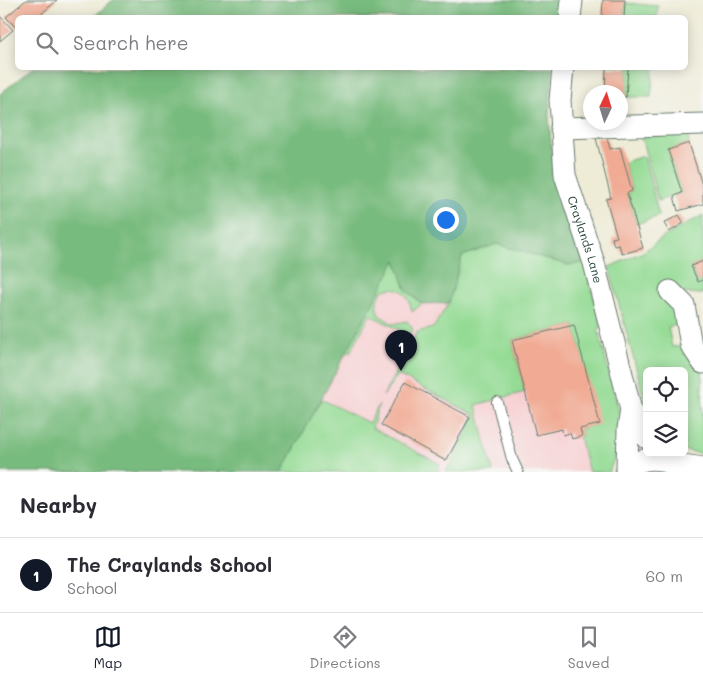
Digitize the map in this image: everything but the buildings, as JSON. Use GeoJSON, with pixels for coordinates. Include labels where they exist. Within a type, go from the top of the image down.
{"type":"FeatureCollection","features":[{"type":"Feature","properties":{"kind":"street"},"geometry":{"type":"LineString","coordinates":[[570,15],[572,0]]}},
{"type":"Feature","properties":{"kind":"street","name":"Craylands Lane"},"geometry":{"type":"LineString","coordinates":[[563,70],[560,100],[561,128],[567,183],[594,263],[632,410],[643,431]]}},
{"type":"Feature","properties":{"kind":"street"},"geometry":{"type":"LineString","coordinates":[[561,128],[703,124]]}},
{"type":"Feature","properties":{"kind":"street"},"geometry":{"type":"LineString","coordinates":[[686,300],[691,345],[703,364]]}},
{"type":"Feature","properties":{"kind":"street","name":"Craylands Lane"},"geometry":{"type":"LineString","coordinates":[[627,471],[628,429],[632,410]]}},
{"type":"Feature","properties":{"kind":"street","name":"Craylands Lane"},"geometry":{"type":"LineString","coordinates":[[627,471],[642,460],[703,468]]}},
{"type":"Feature","properties":{"kind":"lane"},"geometry":{"type":"LineString","coordinates":[[496,402],[512,459],[518,472]]}},
{"type":"Feature","properties":{"kind":"shaded area"},"geometry":{"type":"Polygon","coordinates":[[[396,259],[406,290],[422,304],[568,265],[615,453],[609,472],[282,472],[396,259]]]}},
{"type":"Feature","properties":{"kind":"green space"},"geometry":{"type":"Polygon","coordinates":[[[113,0],[563,0],[560,15],[96,15],[113,0]]]}},
{"type":"Feature","properties":{"kind":"green space"},"geometry":{"type":"Polygon","coordinates":[[[625,3],[658,6],[657,15],[624,15],[625,3]]]}},
{"type":"Feature","properties":{"kind":"green space"},"geometry":{"type":"Polygon","coordinates":[[[30,70],[553,70],[549,115],[552,157],[584,263],[568,265],[497,244],[462,256],[449,303],[422,304],[406,290],[396,260],[282,472],[0,472],[0,94],[30,70]]]}},
{"type":"Feature","properties":{"kind":"green space"},"geometry":{"type":"Polygon","coordinates":[[[628,70],[654,70],[651,97],[628,97],[628,70]]]}},
{"type":"Feature","properties":{"kind":"green space"},"geometry":{"type":"Polygon","coordinates":[[[688,135],[689,143],[668,150],[682,193],[658,201],[641,136],[688,135]]]}},
{"type":"Feature","properties":{"kind":"green space"},"geometry":{"type":"Polygon","coordinates":[[[644,156],[659,216],[636,224],[627,193],[632,191],[624,162],[644,156]]]}},
{"type":"Feature","properties":{"kind":"green space"},"geometry":{"type":"Polygon","coordinates":[[[703,215],[703,261],[691,266],[697,282],[703,280],[703,294],[683,293],[674,301],[680,324],[668,327],[672,347],[684,345],[702,370],[703,454],[688,451],[688,367],[643,367],[643,394],[609,267],[643,252],[665,236],[703,215]]]}},
{"type":"Feature","properties":{"kind":"green space"},"geometry":{"type":"Polygon","coordinates":[[[497,244],[568,265],[584,263],[602,327],[598,329],[619,412],[618,449],[609,472],[589,472],[579,437],[582,436],[580,429],[599,424],[574,325],[512,340],[525,392],[476,405],[493,472],[446,472],[475,415],[398,375],[383,396],[417,332],[433,328],[449,303],[462,256],[497,244]]]}},
{"type":"Feature","properties":{"kind":"green space"},"geometry":{"type":"Polygon","coordinates":[[[396,259],[406,290],[422,304],[412,312],[409,300],[403,292],[389,289],[382,291],[376,305],[379,315],[393,324],[407,321],[413,329],[410,335],[370,315],[350,353],[346,351],[396,259]]]}},
{"type":"Feature","properties":{"kind":"green space"},"geometry":{"type":"Polygon","coordinates":[[[321,399],[369,423],[379,404],[372,428],[440,464],[438,472],[282,472],[321,399]]]}},
{"type":"Feature","properties":{"kind":"place","name":"The Craylands School"},"geometry":{"type":"Point","coordinates":[401,371]}}]}
